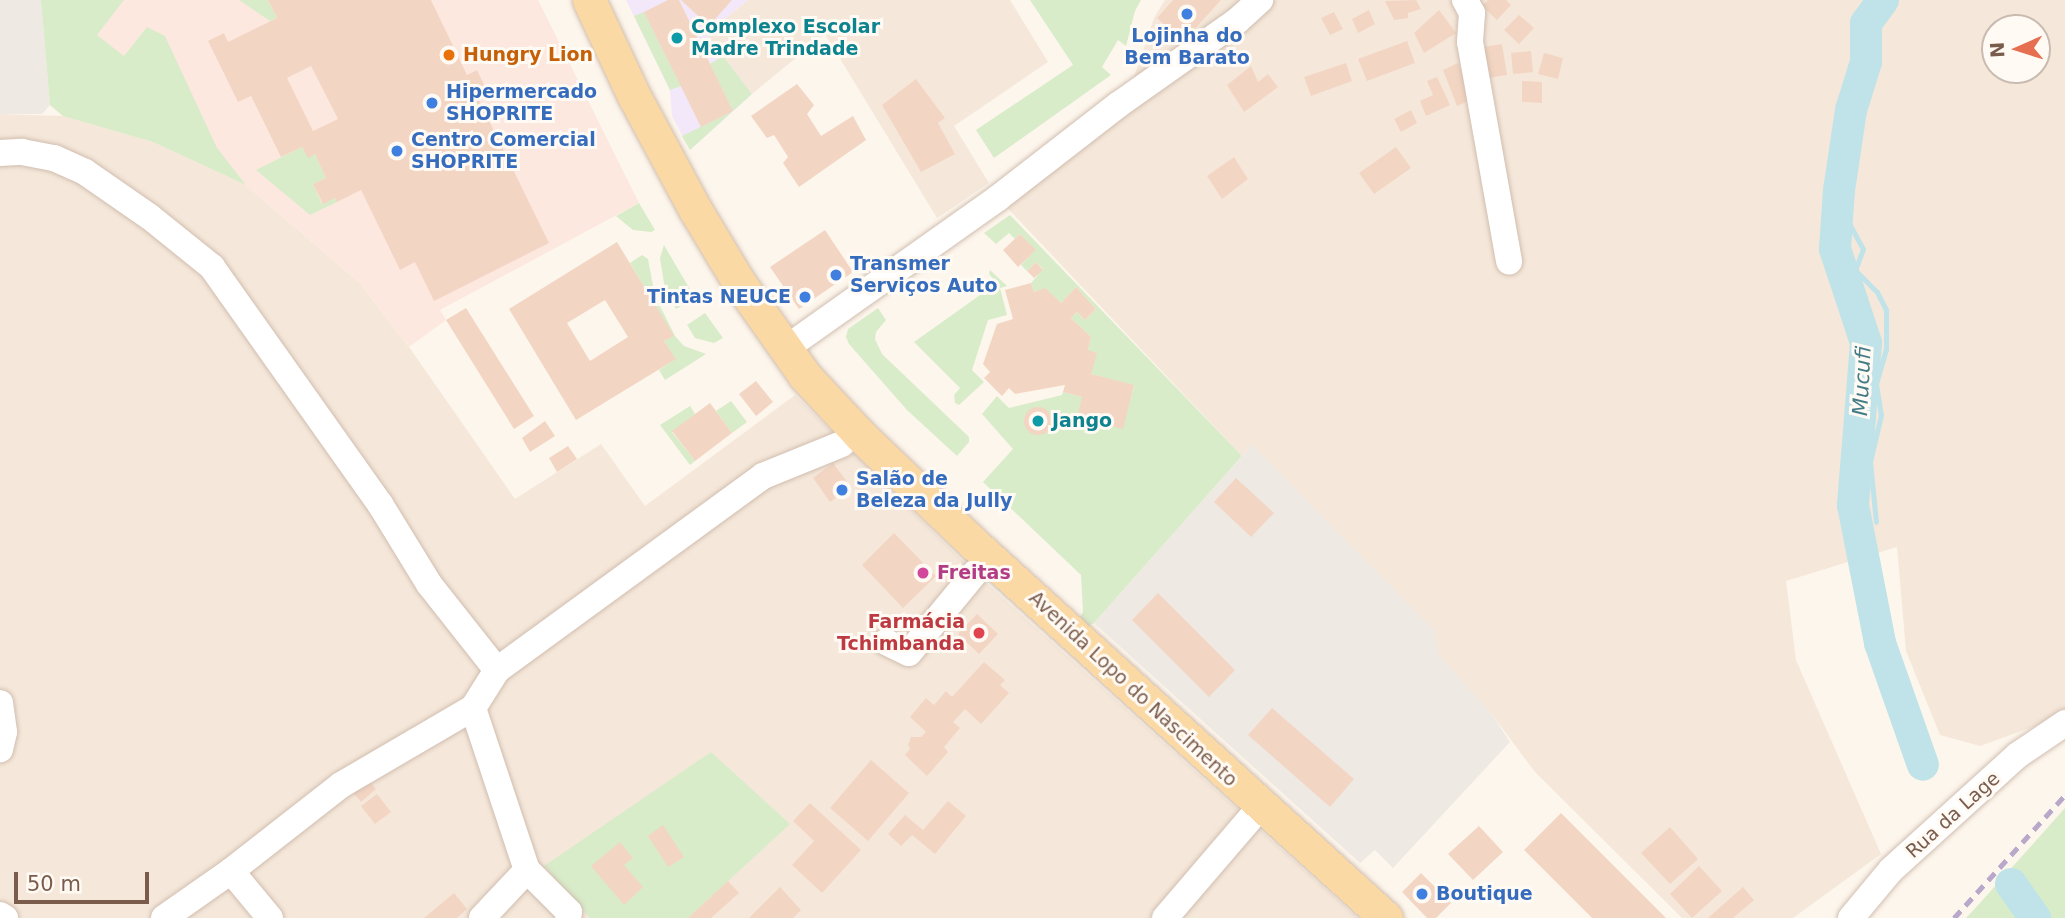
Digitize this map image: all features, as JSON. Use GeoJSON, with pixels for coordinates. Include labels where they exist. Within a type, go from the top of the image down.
{"type":"FeatureCollection","features":[{"type":"Feature","properties":{"kind":"main road","name":"Avenida Lopo do Nascimento"},"geometry":{"type":"LineString","coordinates":[[567,0],[618,108],[696,253],[783,379],[842,444],[975,573],[1254,813],[1386,918]]}},
{"type":"Feature","properties":{"kind":"main road","name":"Avenida Lopo do Nascimento"},"geometry":{"type":"LineString","coordinates":[[589,0],[640,106],[696,211],[805,376],[861,436],[1360,918]]}},
{"type":"Feature","properties":{"kind":"street"},"geometry":{"type":"LineString","coordinates":[[785,349],[998,198],[1127,99],[1238,20],[1261,0]]}},
{"type":"Feature","properties":{"kind":"street"},"geometry":{"type":"LineString","coordinates":[[1465,0],[1472,13],[1471,41],[1509,262]]}},
{"type":"Feature","properties":{"kind":"street"},"geometry":{"type":"LineString","coordinates":[[0,168],[11,152],[54,158],[85,172],[150,217],[212,267],[380,504],[429,584],[497,670]]}},
{"type":"Feature","properties":{"kind":"street"},"geometry":{"type":"LineString","coordinates":[[164,918],[231,871],[341,785],[473,708],[497,670],[763,476],[842,444]]}},
{"type":"Feature","properties":{"kind":"street"},"geometry":{"type":"LineString","coordinates":[[886,642],[909,653],[975,573]]}},
{"type":"Feature","properties":{"kind":"street"},"geometry":{"type":"LineString","coordinates":[[0,703],[5,732],[0,750]]}},
{"type":"Feature","properties":{"kind":"street"},"geometry":{"type":"LineString","coordinates":[[473,708],[527,870],[569,912],[568,918]]}},
{"type":"Feature","properties":{"kind":"street","name":"Rua da Lage"},"geometry":{"type":"LineString","coordinates":[[1851,918],[1891,870],[2018,755],[2065,723]]}},
{"type":"Feature","properties":{"kind":"street"},"geometry":{"type":"LineString","coordinates":[[1165,918],[1254,813]]}},
{"type":"Feature","properties":{"kind":"street"},"geometry":{"type":"LineString","coordinates":[[482,918],[527,870]]}},
{"type":"Feature","properties":{"kind":"street"},"geometry":{"type":"LineString","coordinates":[[231,871],[270,918]]}},
{"type":"Feature","properties":{"kind":"street"},"geometry":{"type":"LineString","coordinates":[[0,915],[5,918]]}},
{"type":"Feature","properties":{"kind":"shaded area"},"geometry":{"type":"Polygon","coordinates":[[[0,0],[41,0],[50,105],[42,114],[0,114],[0,0]]]}},
{"type":"Feature","properties":{"kind":"shaded area"},"geometry":{"type":"Polygon","coordinates":[[[41,0],[538,0],[639,203],[440,310],[446,320],[409,347],[360,283],[246,185],[153,142],[63,116],[50,105],[41,0]]]}},
{"type":"Feature","properties":{"kind":"shaded area"},"geometry":{"type":"Polygon","coordinates":[[[626,0],[748,0],[706,34],[752,94],[690,150],[672,116],[670,90],[626,0]]]}},
{"type":"Feature","properties":{"kind":"shaded area"},"geometry":{"type":"Polygon","coordinates":[[[748,0],[1010,0],[1048,62],[954,126],[989,183],[937,218],[825,34],[752,94],[706,34],[748,0]]]}},
{"type":"Feature","properties":{"kind":"shaded area"},"geometry":{"type":"Polygon","coordinates":[[[1165,0],[2065,0],[2065,709],[2052,720],[1980,746],[1940,735],[1906,651],[1897,547],[1786,581],[1796,660],[1881,854],[1793,918],[1682,918],[1535,772],[1493,716],[1252,446],[1242,456],[998,198],[1132,83],[1154,18],[1165,0]]]}},
{"type":"Feature","properties":{"kind":"shaded area"},"geometry":{"type":"Polygon","coordinates":[[[0,114],[63,116],[153,142],[246,185],[360,283],[409,347],[515,499],[601,444],[645,506],[795,395],[975,573],[1358,918],[0,918],[0,114]]]}},
{"type":"Feature","properties":{"kind":"shaded area"},"geometry":{"type":"Polygon","coordinates":[[[1252,445],[1435,631],[1438,654],[1493,716],[1510,742],[1393,868],[1375,850],[1360,863],[1094,623],[1252,445]]]}},
{"type":"Feature","properties":{"kind":"green space"},"geometry":{"type":"Polygon","coordinates":[[[41,0],[124,0],[97,35],[124,56],[147,27],[165,36],[217,148],[246,185],[153,142],[63,116],[50,105],[41,0]]]}},
{"type":"Feature","properties":{"kind":"green space"},"geometry":{"type":"Polygon","coordinates":[[[239,0],[268,0],[277,18],[270,21],[239,0]]]}},
{"type":"Feature","properties":{"kind":"green space"},"geometry":{"type":"Polygon","coordinates":[[[1030,0],[1141,0],[1135,11],[1126,46],[1118,40],[1102,67],[1111,75],[994,158],[976,130],[1073,65],[1030,0]]]}},
{"type":"Feature","properties":{"kind":"green space"},"geometry":{"type":"Polygon","coordinates":[[[644,12],[681,86],[670,90],[634,16],[644,12]]]}},
{"type":"Feature","properties":{"kind":"green space"},"geometry":{"type":"Polygon","coordinates":[[[723,56],[752,94],[733,111],[710,64],[723,56]]]}},
{"type":"Feature","properties":{"kind":"green space"},"geometry":{"type":"Polygon","coordinates":[[[733,111],[690,150],[682,136],[733,111]]]}},
{"type":"Feature","properties":{"kind":"green space"},"geometry":{"type":"Polygon","coordinates":[[[302,147],[308,157],[315,154],[326,178],[313,184],[322,204],[335,198],[337,202],[310,215],[256,170],[302,147]]]}},
{"type":"Feature","properties":{"kind":"green space"},"geometry":{"type":"Polygon","coordinates":[[[639,203],[655,230],[651,232],[633,230],[616,216],[639,203]]]}},
{"type":"Feature","properties":{"kind":"green space"},"geometry":{"type":"Polygon","coordinates":[[[1010,215],[1242,456],[1094,623],[1082,630],[1076,624],[1083,612],[1081,575],[983,482],[1013,449],[982,414],[997,396],[1009,408],[1062,395],[1063,392],[1082,397],[1122,428],[1134,386],[1091,374],[1088,350],[1091,337],[1071,318],[1077,312],[1085,320],[1096,309],[1076,287],[1061,303],[1045,289],[1034,292],[1031,283],[1043,269],[1036,262],[1027,271],[1021,265],[1035,250],[1020,234],[1015,239],[1009,233],[996,244],[984,233],[1010,215]]]}},
{"type":"Feature","properties":{"kind":"green space"},"geometry":{"type":"Polygon","coordinates":[[[664,245],[695,298],[676,309],[664,283],[660,258],[664,245]]]}},
{"type":"Feature","properties":{"kind":"green space"},"geometry":{"type":"Polygon","coordinates":[[[642,255],[648,259],[655,296],[675,336],[684,346],[706,354],[665,380],[659,370],[675,359],[664,341],[673,336],[630,263],[642,255]]]}},
{"type":"Feature","properties":{"kind":"green space"},"geometry":{"type":"Polygon","coordinates":[[[990,270],[1007,286],[1000,288],[1007,315],[988,320],[972,370],[984,382],[959,405],[955,403],[954,395],[960,388],[914,342],[997,283],[989,274],[990,270]]]}},
{"type":"Feature","properties":{"kind":"green space"},"geometry":{"type":"Polygon","coordinates":[[[878,308],[886,320],[876,332],[875,339],[882,354],[969,437],[969,442],[957,456],[907,410],[849,344],[846,337],[848,329],[878,308]]]}},
{"type":"Feature","properties":{"kind":"green space"},"geometry":{"type":"Polygon","coordinates":[[[705,313],[723,338],[714,343],[695,338],[687,325],[705,313]]]}},
{"type":"Feature","properties":{"kind":"green space"},"geometry":{"type":"Polygon","coordinates":[[[731,401],[747,422],[732,433],[716,411],[731,401]]]}},
{"type":"Feature","properties":{"kind":"green space"},"geometry":{"type":"Polygon","coordinates":[[[690,406],[695,414],[672,432],[695,461],[690,465],[660,425],[690,406]]]}},
{"type":"Feature","properties":{"kind":"green space"},"geometry":{"type":"Polygon","coordinates":[[[711,752],[790,824],[688,918],[590,918],[544,866],[711,752]]]}},
{"type":"Feature","properties":{"kind":"green space"},"geometry":{"type":"Polygon","coordinates":[[[2065,808],[2065,918],[1966,918],[1980,903],[2065,808]]]}},
{"type":"Feature","properties":{"kind":"building","name":"Centro Comercial SHOPRITE"},"geometry":{"type":"Polygon","coordinates":[[[268,0],[431,0],[467,75],[477,70],[488,93],[478,98],[549,243],[434,301],[415,262],[400,270],[361,190],[337,202],[335,198],[323,204],[313,184],[326,178],[315,154],[308,158],[302,147],[281,157],[251,96],[238,102],[208,41],[224,33],[228,42],[277,18],[268,0]],[[311,66],[287,78],[313,131],[338,119],[311,66]]]}},
{"type":"Feature","properties":{"kind":"building","name":"Complexo Escolar Madre Trindade"},"geometry":{"type":"Polygon","coordinates":[[[668,0],[679,0],[733,111],[701,127],[644,12],[668,0]]]}},
{"type":"Feature","properties":{"kind":"building"},"geometry":{"type":"Polygon","coordinates":[[[681,0],[732,0],[709,26],[681,0]]]}},
{"type":"Feature","properties":{"kind":"building"},"geometry":{"type":"Polygon","coordinates":[[[1173,0],[1221,0],[1183,42],[1157,18],[1173,0]]]}},
{"type":"Feature","properties":{"kind":"building"},"geometry":{"type":"Polygon","coordinates":[[[1416,0],[1421,9],[1408,13],[1408,18],[1394,20],[1385,1],[1416,0]]]}},
{"type":"Feature","properties":{"kind":"building"},"geometry":{"type":"Polygon","coordinates":[[[1488,0],[1506,0],[1511,5],[1497,20],[1482,6],[1488,0]]]}},
{"type":"Feature","properties":{"kind":"building"},"geometry":{"type":"Polygon","coordinates":[[[1369,10],[1375,24],[1358,33],[1352,19],[1369,10]]]}},
{"type":"Feature","properties":{"kind":"building"},"geometry":{"type":"Polygon","coordinates":[[[1439,10],[1456,33],[1424,53],[1414,33],[1439,10]]]}},
{"type":"Feature","properties":{"kind":"building"},"geometry":{"type":"Polygon","coordinates":[[[1334,12],[1343,29],[1330,35],[1321,18],[1334,12]]]}},
{"type":"Feature","properties":{"kind":"building"},"geometry":{"type":"Polygon","coordinates":[[[1519,15],[1534,28],[1519,44],[1504,30],[1519,15]]]}},
{"type":"Feature","properties":{"kind":"building"},"geometry":{"type":"Polygon","coordinates":[[[1407,41],[1415,63],[1367,81],[1358,59],[1407,41]]]}},
{"type":"Feature","properties":{"kind":"building"},"geometry":{"type":"Polygon","coordinates":[[[1502,44],[1507,75],[1488,78],[1483,47],[1502,44]]]}},
{"type":"Feature","properties":{"kind":"building"},"geometry":{"type":"Polygon","coordinates":[[[1531,51],[1533,72],[1513,74],[1511,53],[1531,51]]]}},
{"type":"Feature","properties":{"kind":"building"},"geometry":{"type":"Polygon","coordinates":[[[1544,53],[1563,58],[1558,79],[1538,74],[1544,53]]]}},
{"type":"Feature","properties":{"kind":"building"},"geometry":{"type":"Polygon","coordinates":[[[1346,63],[1352,81],[1311,96],[1304,77],[1346,63]]]}},
{"type":"Feature","properties":{"kind":"building"},"geometry":{"type":"Polygon","coordinates":[[[1458,63],[1473,99],[1457,106],[1443,70],[1458,63]]]}},
{"type":"Feature","properties":{"kind":"building"},"geometry":{"type":"Polygon","coordinates":[[[1251,66],[1258,82],[1268,74],[1278,87],[1244,112],[1227,85],[1251,66]]]}},
{"type":"Feature","properties":{"kind":"building"},"geometry":{"type":"Polygon","coordinates":[[[1437,77],[1450,105],[1426,116],[1420,101],[1433,95],[1427,81],[1437,77]]]}},
{"type":"Feature","properties":{"kind":"building"},"geometry":{"type":"Polygon","coordinates":[[[916,79],[945,118],[938,123],[955,154],[921,172],[882,105],[916,79]]]}},
{"type":"Feature","properties":{"kind":"building"},"geometry":{"type":"Polygon","coordinates":[[[1522,81],[1542,82],[1542,103],[1522,102],[1522,81]]]}},
{"type":"Feature","properties":{"kind":"building"},"geometry":{"type":"Polygon","coordinates":[[[797,84],[814,105],[807,114],[821,136],[853,116],[866,140],[799,187],[783,163],[788,157],[774,135],[767,138],[751,116],[797,84]]]}},
{"type":"Feature","properties":{"kind":"building"},"geometry":{"type":"Polygon","coordinates":[[[1411,110],[1417,123],[1401,132],[1394,119],[1411,110]]]}},
{"type":"Feature","properties":{"kind":"building"},"geometry":{"type":"Polygon","coordinates":[[[1396,147],[1411,168],[1374,194],[1359,173],[1396,147]]]}},
{"type":"Feature","properties":{"kind":"building"},"geometry":{"type":"Polygon","coordinates":[[[1234,157],[1248,179],[1222,199],[1207,176],[1234,157]]]}},
{"type":"Feature","properties":{"kind":"building"},"geometry":{"type":"Polygon","coordinates":[[[825,230],[853,272],[799,309],[770,267],[825,230]]]}},
{"type":"Feature","properties":{"kind":"building"},"geometry":{"type":"Polygon","coordinates":[[[1020,234],[1036,250],[1018,267],[1003,250],[1020,234]]]}},
{"type":"Feature","properties":{"kind":"building"},"geometry":{"type":"Polygon","coordinates":[[[617,242],[674,336],[664,341],[676,359],[576,420],[509,309],[617,242]],[[605,300],[567,323],[590,361],[628,337],[605,300]]]}},
{"type":"Feature","properties":{"kind":"building"},"geometry":{"type":"Polygon","coordinates":[[[1036,262],[1043,270],[1034,278],[1027,271],[1036,262]]]}},
{"type":"Feature","properties":{"kind":"building"},"geometry":{"type":"Polygon","coordinates":[[[1031,283],[1034,292],[1045,288],[1061,303],[1076,287],[1096,309],[1085,320],[1077,312],[1071,318],[1091,337],[1088,350],[1097,353],[1091,374],[1134,385],[1123,429],[1077,417],[1082,397],[1063,392],[1065,385],[1015,394],[1009,388],[1002,396],[984,378],[990,372],[983,364],[997,324],[1013,319],[1005,290],[1031,283]]]}},
{"type":"Feature","properties":{"kind":"building"},"geometry":{"type":"Polygon","coordinates":[[[466,308],[534,416],[514,429],[446,320],[466,308]]]}},
{"type":"Feature","properties":{"kind":"building"},"geometry":{"type":"Polygon","coordinates":[[[756,381],[773,402],[756,416],[739,394],[756,381]]]}},
{"type":"Feature","properties":{"kind":"building"},"geometry":{"type":"Polygon","coordinates":[[[710,403],[732,433],[695,461],[672,431],[710,403]]]}},
{"type":"Feature","properties":{"kind":"building","name":"Jango"},"geometry":{"type":"Polygon","coordinates":[[[1038,407],[1048,411],[1052,421],[1048,431],[1038,435],[1028,431],[1024,421],[1028,411],[1038,407]]]}},
{"type":"Feature","properties":{"kind":"building"},"geometry":{"type":"Polygon","coordinates":[[[545,421],[555,436],[530,452],[522,438],[545,421]]]}},
{"type":"Feature","properties":{"kind":"building"},"geometry":{"type":"Polygon","coordinates":[[[568,446],[577,459],[557,472],[549,458],[568,446]]]}},
{"type":"Feature","properties":{"kind":"building"},"geometry":{"type":"Polygon","coordinates":[[[833,463],[851,487],[830,502],[813,478],[833,463]]]}},
{"type":"Feature","properties":{"kind":"building"},"geometry":{"type":"Polygon","coordinates":[[[1236,478],[1274,513],[1251,537],[1214,502],[1236,478]]]}},
{"type":"Feature","properties":{"kind":"building"},"geometry":{"type":"Polygon","coordinates":[[[894,533],[936,576],[903,608],[862,565],[894,533]]]}},
{"type":"Feature","properties":{"kind":"building"},"geometry":{"type":"Polygon","coordinates":[[[1158,593],[1235,670],[1209,697],[1132,620],[1158,593]]]}},
{"type":"Feature","properties":{"kind":"building"},"geometry":{"type":"Polygon","coordinates":[[[977,614],[998,634],[979,654],[958,634],[977,614]]]}},
{"type":"Feature","properties":{"kind":"building"},"geometry":{"type":"Polygon","coordinates":[[[984,662],[1005,680],[1000,685],[1009,693],[981,724],[965,709],[953,722],[960,728],[944,747],[948,752],[927,776],[905,755],[910,749],[908,745],[911,737],[921,737],[926,732],[910,717],[926,698],[934,705],[946,691],[952,697],[984,662]]]}},
{"type":"Feature","properties":{"kind":"building"},"geometry":{"type":"Polygon","coordinates":[[[1272,708],[1354,779],[1330,807],[1248,735],[1272,708]]]}},
{"type":"Feature","properties":{"kind":"building"},"geometry":{"type":"Polygon","coordinates":[[[871,760],[909,793],[868,841],[830,808],[871,760]]]}},
{"type":"Feature","properties":{"kind":"building"},"geometry":{"type":"Polygon","coordinates":[[[365,776],[376,789],[361,802],[350,789],[365,776]]]}},
{"type":"Feature","properties":{"kind":"building"},"geometry":{"type":"Polygon","coordinates":[[[377,794],[391,812],[375,824],[361,806],[377,794]]]}},
{"type":"Feature","properties":{"kind":"building"},"geometry":{"type":"Polygon","coordinates":[[[948,801],[966,816],[935,854],[912,835],[901,846],[888,834],[905,815],[923,830],[948,801]]]}},
{"type":"Feature","properties":{"kind":"building"},"geometry":{"type":"Polygon","coordinates":[[[810,803],[861,850],[822,893],[792,865],[814,841],[793,821],[810,803]]]}},
{"type":"Feature","properties":{"kind":"building"},"geometry":{"type":"Polygon","coordinates":[[[1561,813],[1666,918],[1592,918],[1524,850],[1561,813]]]}},
{"type":"Feature","properties":{"kind":"building"},"geometry":{"type":"Polygon","coordinates":[[[663,825],[684,857],[668,867],[648,836],[663,825]]]}},
{"type":"Feature","properties":{"kind":"building"},"geometry":{"type":"Polygon","coordinates":[[[1479,826],[1503,852],[1473,880],[1448,854],[1479,826]]]}},
{"type":"Feature","properties":{"kind":"building"},"geometry":{"type":"Polygon","coordinates":[[[1670,827],[1698,859],[1670,884],[1641,853],[1670,827]]]}},
{"type":"Feature","properties":{"kind":"building"},"geometry":{"type":"Polygon","coordinates":[[[620,842],[633,858],[624,865],[643,887],[624,905],[591,866],[620,842]]]}},
{"type":"Feature","properties":{"kind":"building"},"geometry":{"type":"Polygon","coordinates":[[[1699,866],[1722,891],[1692,918],[1670,894],[1699,866]]]}},
{"type":"Feature","properties":{"kind":"building"},"geometry":{"type":"Polygon","coordinates":[[[1421,873],[1451,903],[1436,918],[1427,918],[1402,892],[1421,873]]]}},
{"type":"Feature","properties":{"kind":"building"},"geometry":{"type":"Polygon","coordinates":[[[728,881],[739,893],[711,918],[688,918],[728,881]]]}},
{"type":"Feature","properties":{"kind":"building"},"geometry":{"type":"Polygon","coordinates":[[[780,887],[801,910],[793,918],[749,918],[780,887]]]}},
{"type":"Feature","properties":{"kind":"building"},"geometry":{"type":"Polygon","coordinates":[[[1743,887],[1754,900],[1733,918],[1708,918],[1743,887]]]}},
{"type":"Feature","properties":{"kind":"building"},"geometry":{"type":"Polygon","coordinates":[[[454,893],[467,909],[457,918],[424,918],[454,893]]]}},
{"type":"Feature","properties":{"kind":"waterway","name":"Mucufi"},"geometry":{"type":"LineString","coordinates":[[1883,0],[1866,23],[1866,62],[1851,110],[1839,190],[1835,249],[1866,343],[1853,505],[1880,643],[1923,765]]}},
{"type":"Feature","properties":{"kind":"waterway"},"geometry":{"type":"LineString","coordinates":[[1838,203],[1863,249],[1855,270],[1877,292],[1886,310],[1886,349],[1876,384],[1881,415],[1870,462],[1876,522]]}},
{"type":"Feature","properties":{"kind":"waterway","name":"Mucufi"},"geometry":{"type":"LineString","coordinates":[[2011,884],[2035,918]]}},
{"type":"Feature","properties":{"kind":"railway"},"geometry":{"type":"LineString","coordinates":[[1954,918],[2065,795]]}},
{"type":"Feature","properties":{"kind":"place","name":"Lojinha do Bem Barato"},"geometry":{"type":"Point","coordinates":[1187,14]}},
{"type":"Feature","properties":{"kind":"place","name":"Complexo Escolar Madre Trindade"},"geometry":{"type":"Point","coordinates":[677,38]}},
{"type":"Feature","properties":{"kind":"place","name":"Hungry Lion"},"geometry":{"type":"Point","coordinates":[449,55]}},
{"type":"Feature","properties":{"kind":"place","name":"Hipermercado SHOPRITE"},"geometry":{"type":"Point","coordinates":[432,103]}},
{"type":"Feature","properties":{"kind":"place","name":"Centro Comercial SHOPRITE"},"geometry":{"type":"Point","coordinates":[397,151]}},
{"type":"Feature","properties":{"kind":"place","name":"Transmer Serviços Auto"},"geometry":{"type":"Point","coordinates":[836,275]}},
{"type":"Feature","properties":{"kind":"place","name":"Tintas NEUCE"},"geometry":{"type":"Point","coordinates":[805,297]}},
{"type":"Feature","properties":{"kind":"place","name":"Jango"},"geometry":{"type":"Point","coordinates":[1038,421]}},
{"type":"Feature","properties":{"kind":"place","name":"Salão de Beleza da Jully"},"geometry":{"type":"Point","coordinates":[842,490]}},
{"type":"Feature","properties":{"kind":"place","name":"Freitas"},"geometry":{"type":"Point","coordinates":[923,573]}},
{"type":"Feature","properties":{"kind":"place","name":"Farmácia Tchimbanda"},"geometry":{"type":"Point","coordinates":[979,633]}},
{"type":"Feature","properties":{"kind":"place","name":"Boutique"},"geometry":{"type":"Point","coordinates":[1422,894]}}]}
